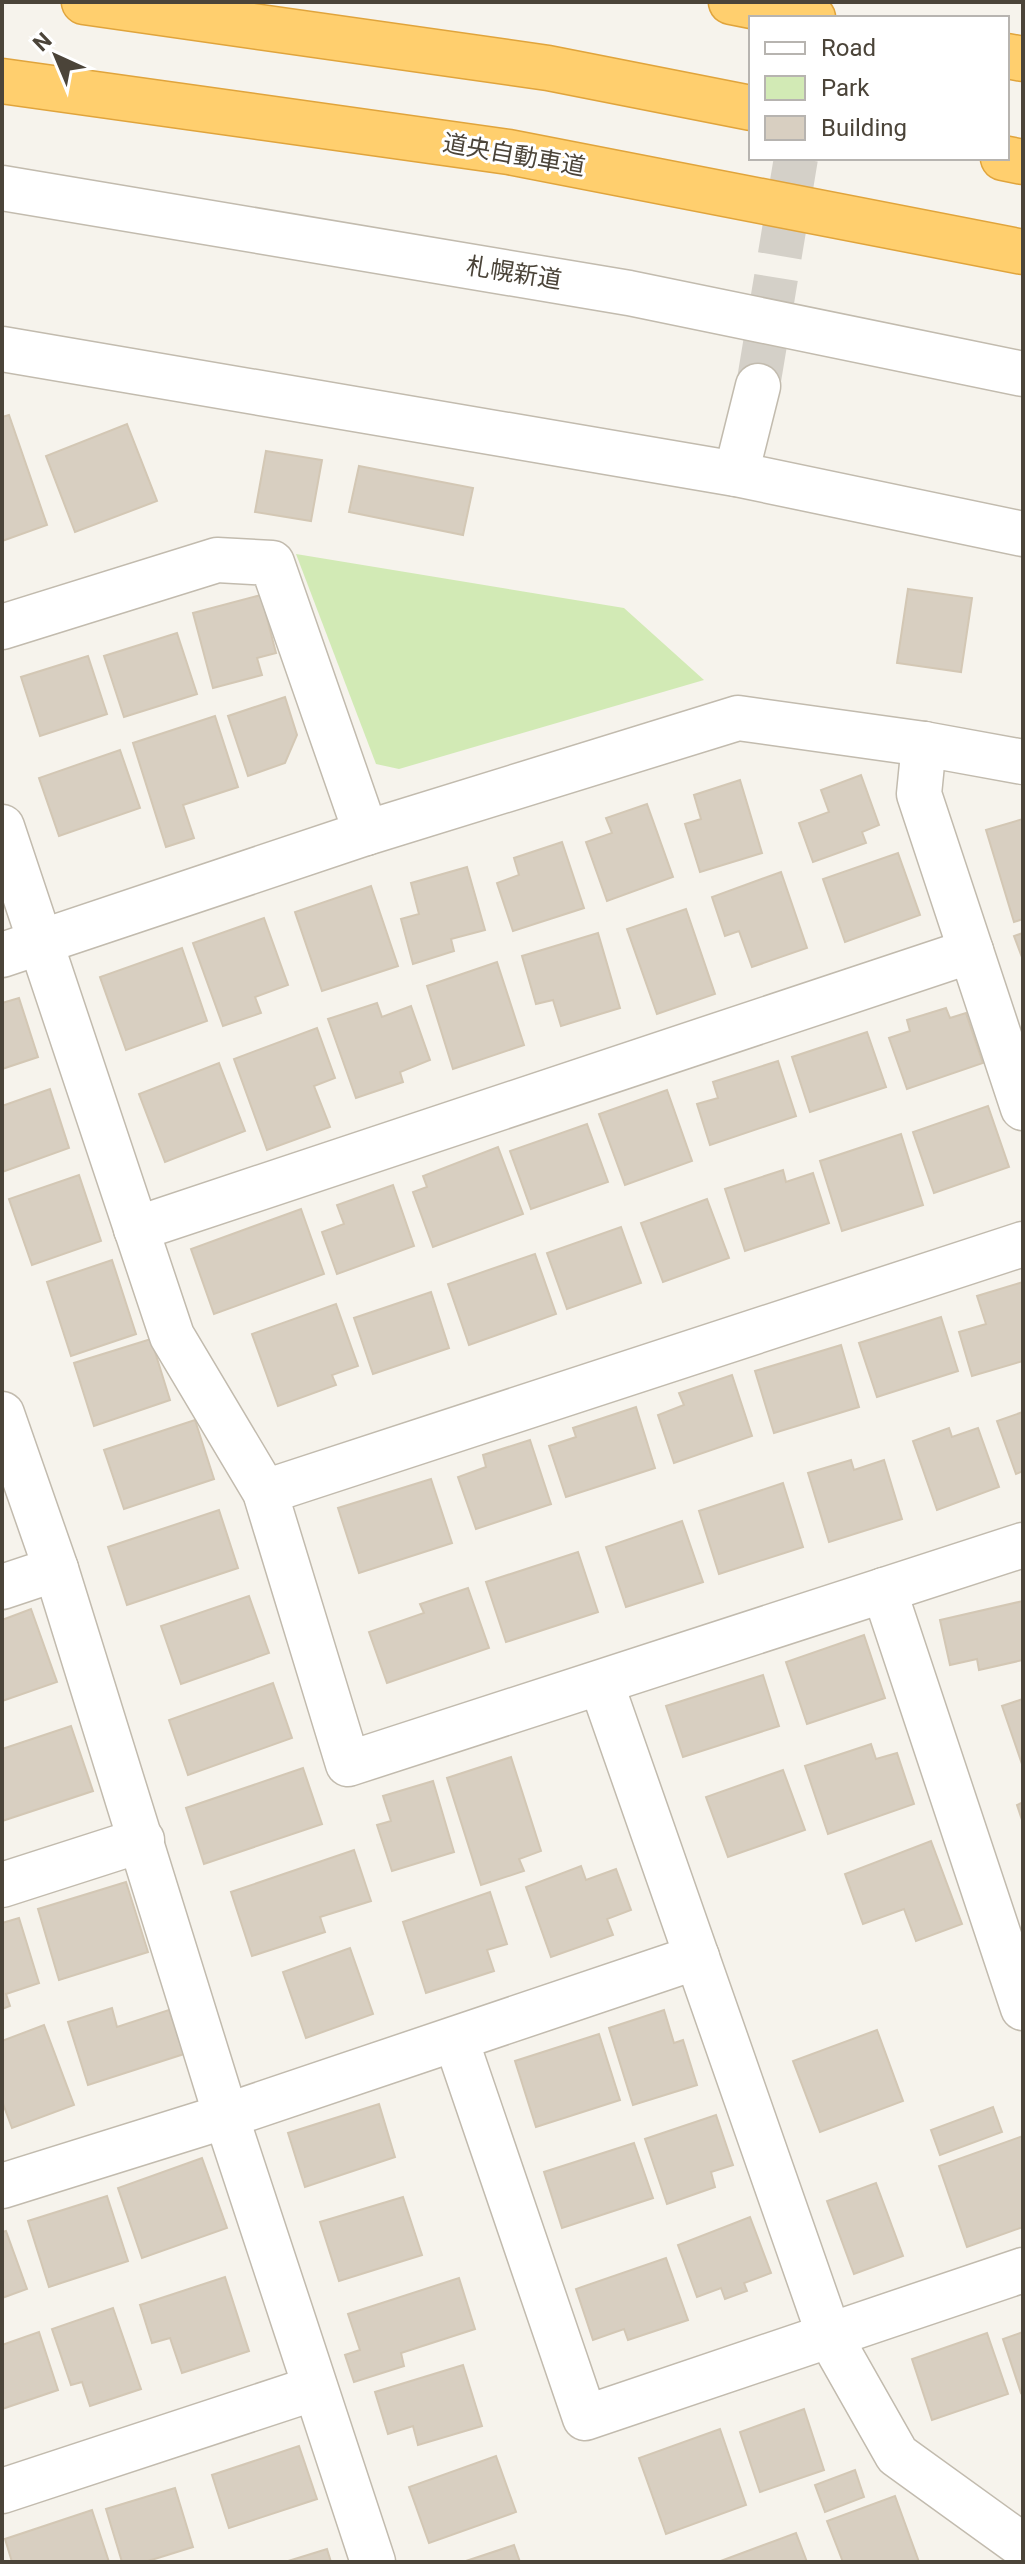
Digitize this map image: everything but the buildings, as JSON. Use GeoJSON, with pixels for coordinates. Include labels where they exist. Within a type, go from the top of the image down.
{"type":"FeatureCollection","features":[{"type":"Feature","properties":{"kind":"highway"},"geometry":{"type":"LineString","coordinates":[[84,2],[548,68],[749,108]]}},
{"type":"Feature","properties":{"kind":"highway"},"geometry":{"type":"LineString","coordinates":[[731,2],[803,16]]}},
{"type":"Feature","properties":{"kind":"highway","name":"道央自動車道"},"geometry":{"type":"LineString","coordinates":[[2,81],[509,152],[1023,252]]}},
{"type":"Feature","properties":{"kind":"street","name":"札幌新道"},"geometry":{"type":"LineString","coordinates":[[5,189],[629,293],[1023,374]]}},
{"type":"Feature","properties":{"kind":"street"},"geometry":{"type":"LineString","coordinates":[[2,349],[736,474],[1023,534]]}},
{"type":"Feature","properties":{"kind":"street"},"geometry":{"type":"LineString","coordinates":[[736,474],[758,386]]}},
{"type":"Feature","properties":{"kind":"street"},"geometry":{"type":"LineString","coordinates":[[2,627],[217,560],[272,563],[366,833]]}},
{"type":"Feature","properties":{"kind":"street"},"geometry":{"type":"LineString","coordinates":[[21,949],[366,833],[738,718],[924,744],[1023,762]]}},
{"type":"Feature","properties":{"kind":"street"},"geometry":{"type":"LineString","coordinates":[[924,744],[919,794],[1023,1108]]}},
{"type":"Feature","properties":{"kind":"street"},"geometry":{"type":"LineString","coordinates":[[2,827],[21,949],[136,1229],[172,1336],[265,1492],[348,1764],[1023,1545]]}},
{"type":"Feature","properties":{"kind":"street"},"geometry":{"type":"LineString","coordinates":[[136,1229],[971,951]]}},
{"type":"Feature","properties":{"kind":"street"},"geometry":{"type":"LineString","coordinates":[[265,1492],[1023,1244]]}},
{"type":"Feature","properties":{"kind":"street"},"geometry":{"type":"LineString","coordinates":[[2,1414],[56,1569],[226,2116],[373,2562]]}},
{"type":"Feature","properties":{"kind":"street"},"geometry":{"type":"LineString","coordinates":[[2,1587],[56,1569]]}},
{"type":"Feature","properties":{"kind":"street"},"geometry":{"type":"LineString","coordinates":[[884,1590],[1023,2008]]}},
{"type":"Feature","properties":{"kind":"street"},"geometry":{"type":"LineString","coordinates":[[601,1683],[829,2335],[897,2455],[1023,2546]]}},
{"type":"Feature","properties":{"kind":"street"},"geometry":{"type":"LineString","coordinates":[[2,1885],[142,1840]]}},
{"type":"Feature","properties":{"kind":"street"},"geometry":{"type":"LineString","coordinates":[[2,2186],[226,2116],[697,1957]]}},
{"type":"Feature","properties":{"kind":"street"},"geometry":{"type":"LineString","coordinates":[[456,2040],[585,2418],[1023,2270]]}},
{"type":"Feature","properties":{"kind":"street"},"geometry":{"type":"LineString","coordinates":[[2,2491],[315,2388]]}},
{"type":"Feature","properties":{"kind":"green space"},"geometry":{"type":"Polygon","coordinates":[[[296,554],[624,608],[704,680],[399,769],[376,764],[296,554]]]}},
{"type":"Feature","properties":{"kind":"tunnel"},"geometry":{"type":"LineString","coordinates":[[758,386],[796,160]]}}]}
